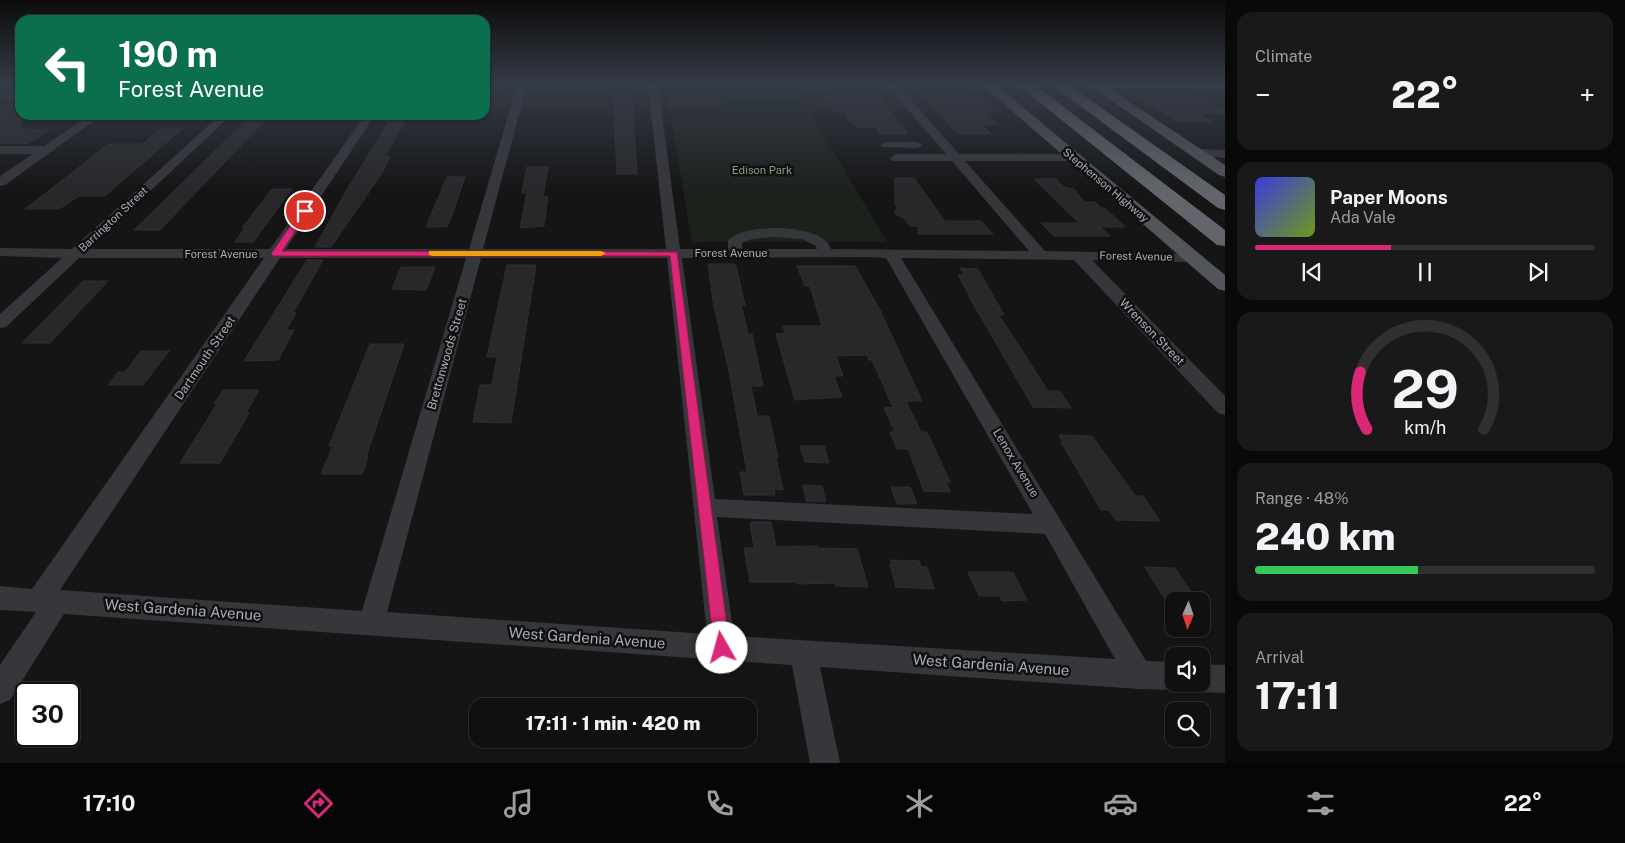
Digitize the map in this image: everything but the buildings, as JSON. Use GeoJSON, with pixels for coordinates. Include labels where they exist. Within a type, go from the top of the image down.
{"type":"FeatureCollection","features":[{"type":"Feature","properties":{"kind":"highway"},"geometry":{"type":"LineString","coordinates":[[1059,121],[1111,152]]}},
{"type":"Feature","properties":{"kind":"highway"},"geometry":{"type":"LineString","coordinates":[[1070,121],[1225,240]]}},
{"type":"Feature","properties":{"kind":"highway"},"geometry":{"type":"LineString","coordinates":[[1108,121],[1225,204]]}},
{"type":"Feature","properties":{"kind":"main road","name":"Stephenson Highway"},"geometry":{"type":"LineString","coordinates":[[1030,121],[1225,285]]}},
{"type":"Feature","properties":{"kind":"main road"},"geometry":{"type":"LineString","coordinates":[[1147,121],[1225,172]]}},
{"type":"Feature","properties":{"kind":"street"},"geometry":{"type":"LineString","coordinates":[[0,182],[89,121]]}},
{"type":"Feature","properties":{"kind":"street","name":"Barrington Street"},"geometry":{"type":"LineString","coordinates":[[0,323],[220,121]]}},
{"type":"Feature","properties":{"kind":"street","name":"Dartmouth Street"},"geometry":{"type":"LineString","coordinates":[[0,690],[49,601],[276,254],[366,121]]}},
{"type":"Feature","properties":{"kind":"street","name":"Brettonwoods Street"},"geometry":{"type":"LineString","coordinates":[[371,623],[512,121]]}},
{"type":"Feature","properties":{"kind":"street"},"geometry":{"type":"LineString","coordinates":[[657,121],[722,648]]}},
{"type":"Feature","properties":{"kind":"street"},"geometry":{"type":"LineString","coordinates":[[924,121],[946,145],[959,151],[1041,255]]}},
{"type":"Feature","properties":{"kind":"street"},"geometry":{"type":"LineString","coordinates":[[1036,145],[1058,144]]}},
{"type":"Feature","properties":{"kind":"street"},"geometry":{"type":"LineString","coordinates":[[886,145],[946,145]]}},
{"type":"Feature","properties":{"kind":"street"},"geometry":{"type":"LineString","coordinates":[[0,150],[46,150]]}},
{"type":"Feature","properties":{"kind":"street"},"geometry":{"type":"LineString","coordinates":[[896,158],[959,151],[1073,157]]}},
{"type":"Feature","properties":{"kind":"street"},"geometry":{"type":"LineString","coordinates":[[1197,154],[1225,154]]}},
{"type":"Feature","properties":{"kind":"street","name":"Forest Avenue"},"geometry":{"type":"LineString","coordinates":[[0,252],[276,254],[891,253],[1192,257]]}},
{"type":"Feature","properties":{"kind":"street","name":"Lenox Avenue"},"geometry":{"type":"LineString","coordinates":[[891,253],[1139,675]]}},
{"type":"Feature","properties":{"kind":"street","name":"Wrenson Street"},"geometry":{"type":"LineString","coordinates":[[1078,255],[1225,408]]}},
{"type":"Feature","properties":{"kind":"street"},"geometry":{"type":"LineString","coordinates":[[705,508],[739,508],[1052,525]]}},
{"type":"Feature","properties":{"kind":"street","name":"West Gardenia Avenue"},"geometry":{"type":"LineString","coordinates":[[0,598],[722,648],[1165,676]]}},
{"type":"Feature","properties":{"kind":"street"},"geometry":{"type":"LineString","coordinates":[[803,653],[825,763]]}},
{"type":"Feature","properties":{"kind":"street"},"geometry":{"type":"LineString","coordinates":[[1210,678],[1225,679]]}},
{"type":"Feature","properties":{"kind":"green space","name":"Edison Park"},"geometry":{"type":"Polygon","coordinates":[[[671,121],[815,121],[887,242],[692,242],[671,121]]]}},
{"type":"Feature","properties":{"kind":"slow traffic"},"geometry":{"type":"LineString","coordinates":[[432,253],[601,253]]}},
{"type":"Feature","properties":{"kind":"route"},"geometry":{"type":"LineString","coordinates":[[305,211],[276,254],[674,254],[722,648]]}}]}
